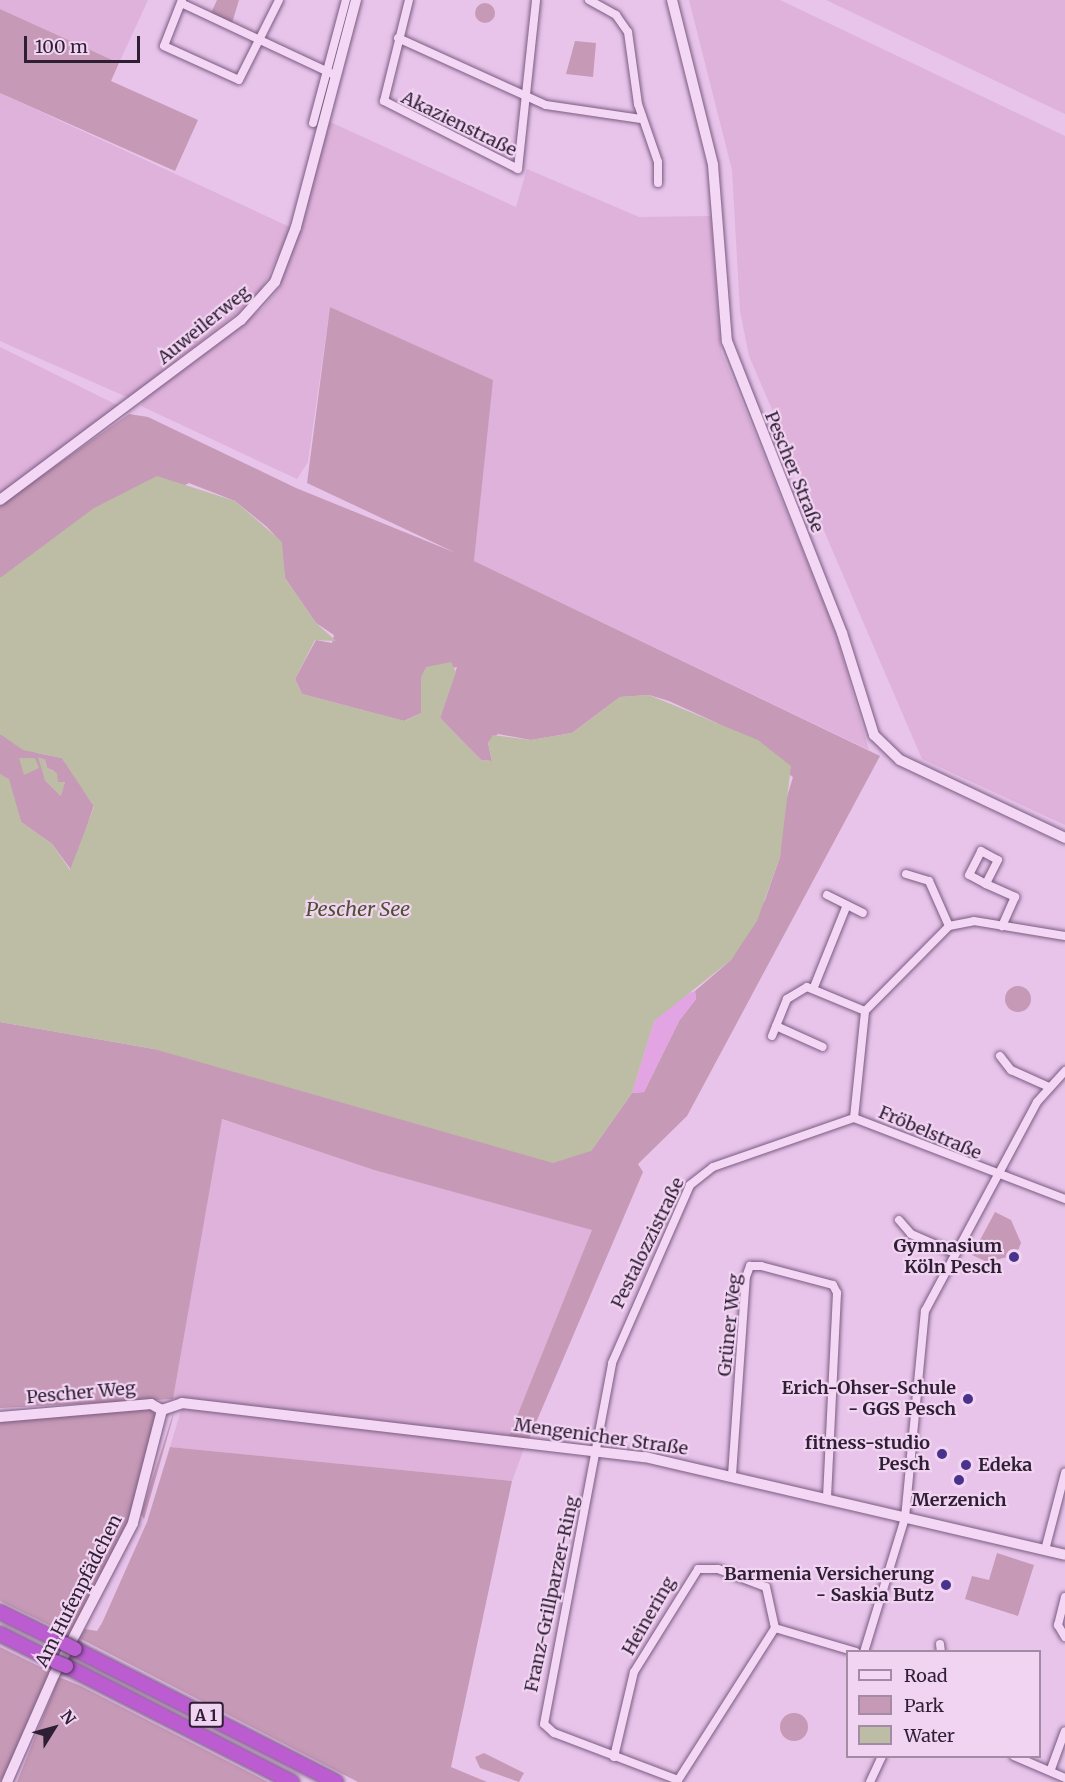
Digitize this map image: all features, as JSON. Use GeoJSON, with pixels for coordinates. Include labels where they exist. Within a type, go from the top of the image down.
{"type":"FeatureCollection","features":[{"type":"Feature","properties":{"kind":"highway","name":"A 1"},"geometry":{"type":"LineString","coordinates":[[0,1612],[336,1782]]}},
{"type":"Feature","properties":{"kind":"highway","name":"A 1"},"geometry":{"type":"LineString","coordinates":[[0,1634],[292,1782]]}},
{"type":"Feature","properties":{"kind":"street"},"geometry":{"type":"LineString","coordinates":[[279,0],[260,41],[244,77],[234,79],[164,46],[181,2],[260,41],[331,73]]}},
{"type":"Feature","properties":{"kind":"street"},"geometry":{"type":"LineString","coordinates":[[313,123],[331,73],[346,0]]}},
{"type":"Feature","properties":{"kind":"street","name":"Auweilerweg"},"geometry":{"type":"LineString","coordinates":[[0,500],[262,299],[284,267],[331,73],[356,0]]}},
{"type":"Feature","properties":{"kind":"street","name":"Akazienstraße"},"geometry":{"type":"LineString","coordinates":[[409,0],[383,95],[387,106],[518,169],[525,96]]}},
{"type":"Feature","properties":{"kind":"street"},"geometry":{"type":"LineString","coordinates":[[525,96],[536,0]]}},
{"type":"Feature","properties":{"kind":"street"},"geometry":{"type":"LineString","coordinates":[[589,0],[616,15],[628,32],[640,119],[658,162],[658,183]]}},
{"type":"Feature","properties":{"kind":"street","name":"Pescher Straße"},"geometry":{"type":"LineString","coordinates":[[672,0],[713,165],[726,341],[842,633],[874,735],[900,760],[1065,838]]}},
{"type":"Feature","properties":{"kind":"street"},"geometry":{"type":"LineString","coordinates":[[398,38],[525,96],[575,113],[640,119]]}},
{"type":"Feature","properties":{"kind":"street"},"geometry":{"type":"LineString","coordinates":[[906,874],[929,880],[949,926]]}},
{"type":"Feature","properties":{"kind":"street"},"geometry":{"type":"LineString","coordinates":[[986,884],[1015,897],[1002,926]]}},
{"type":"Feature","properties":{"kind":"street"},"geometry":{"type":"LineString","coordinates":[[827,895],[863,913]]}},
{"type":"Feature","properties":{"kind":"street"},"geometry":{"type":"LineString","coordinates":[[814,987],[847,905]]}},
{"type":"Feature","properties":{"kind":"street"},"geometry":{"type":"LineString","coordinates":[[772,1036],[793,992],[814,987],[865,1011],[949,926],[974,921],[1065,936]]}},
{"type":"Feature","properties":{"kind":"street","name":"Fröbelstraße"},"geometry":{"type":"LineString","coordinates":[[865,1011],[854,1118],[995,1176],[1065,1199]]}},
{"type":"Feature","properties":{"kind":"street"},"geometry":{"type":"LineString","coordinates":[[776,1026],[823,1047]]}},
{"type":"Feature","properties":{"kind":"street"},"geometry":{"type":"LineString","coordinates":[[1000,1056],[1011,1070],[1049,1087]]}},
{"type":"Feature","properties":{"kind":"street"},"geometry":{"type":"LineString","coordinates":[[865,1650],[904,1518],[924,1318],[954,1253],[995,1176],[1049,1087],[1065,1071]]}},
{"type":"Feature","properties":{"kind":"street","name":"Pestalozzistraße"},"geometry":{"type":"LineString","coordinates":[[597,1451],[619,1340],[690,1185],[713,1167],[854,1118]]}},
{"type":"Feature","properties":{"kind":"street"},"geometry":{"type":"LineString","coordinates":[[899,1220],[911,1234],[954,1253]]}},
{"type":"Feature","properties":{"kind":"street","name":"Grüner Weg"},"geometry":{"type":"LineString","coordinates":[[732,1475],[747,1271],[761,1266],[836,1288],[827,1498]]}},
{"type":"Feature","properties":{"kind":"street","name":"Mengenicher Straße"},"geometry":{"type":"LineString","coordinates":[[162,1410],[182,1403],[597,1451],[732,1475],[1065,1555]]}},
{"type":"Feature","properties":{"kind":"street","name":"Pescher Weg"},"geometry":{"type":"LineString","coordinates":[[0,1417],[151,1404],[162,1410]]}},
{"type":"Feature","properties":{"kind":"street","name":"Am Hufenpfädchen"},"geometry":{"type":"LineString","coordinates":[[7,1782],[54,1675],[133,1523],[162,1410]]}},
{"type":"Feature","properties":{"kind":"street","name":"Franz-Grillparzer-Ring"},"geometry":{"type":"LineString","coordinates":[[597,1451],[543,1712],[547,1727],[560,1735],[614,1757]]}},
{"type":"Feature","properties":{"kind":"street"},"geometry":{"type":"LineString","coordinates":[[1045,1550],[1065,1473]]}},
{"type":"Feature","properties":{"kind":"street","name":"Heinering"},"geometry":{"type":"LineString","coordinates":[[614,1757],[634,1672],[694,1572],[718,1569],[766,1587],[775,1628]]}},
{"type":"Feature","properties":{"kind":"street"},"geometry":{"type":"LineString","coordinates":[[1065,1597],[1058,1624],[1065,1637]]}},
{"type":"Feature","properties":{"kind":"street"},"geometry":{"type":"LineString","coordinates":[[614,1757],[670,1780],[683,1777],[775,1628],[849,1650]]}},
{"type":"Feature","properties":{"kind":"street"},"geometry":{"type":"LineString","coordinates":[[1051,1769],[1065,1731]]}},
{"type":"Feature","properties":{"kind":"street"},"geometry":{"type":"LineString","coordinates":[[870,1782],[881,1758]]}},
{"type":"Feature","properties":{"kind":"street"},"geometry":{"type":"LineString","coordinates":[[1020,1758],[1051,1769],[1065,1778]]}},
{"type":"Feature","properties":{"kind":"shaded area"},"geometry":{"type":"Polygon","coordinates":[[[0,0],[148,0],[119,63],[0,9],[0,0]]]}},
{"type":"Feature","properties":{"kind":"shaded area"},"geometry":{"type":"Polygon","coordinates":[[[689,0],[780,0],[1065,136],[1065,825],[922,759],[749,356],[740,311],[732,170],[689,0]]]}},
{"type":"Feature","properties":{"kind":"shaded area"},"geometry":{"type":"Polygon","coordinates":[[[826,0],[1065,0],[1065,114],[826,0]]]}},
{"type":"Feature","properties":{"kind":"shaded area"},"geometry":{"type":"Polygon","coordinates":[[[0,93],[292,228],[257,298],[129,398],[0,341],[0,93]]]}},
{"type":"Feature","properties":{"kind":"shaded area"},"geometry":{"type":"Polygon","coordinates":[[[328,121],[516,207],[527,169],[639,217],[711,216],[721,351],[834,628],[869,750],[474,561],[492,380],[330,307],[308,462],[297,479],[141,406],[143,399],[263,308],[279,288],[328,121]]]}},
{"type":"Feature","properties":{"kind":"shaded area"},"geometry":{"type":"Polygon","coordinates":[[[0,347],[119,406],[0,495],[0,347]]]}},
{"type":"Feature","properties":{"kind":"shaded area"},"geometry":{"type":"Polygon","coordinates":[[[221,1119],[374,1170],[593,1230],[509,1436],[173,1399],[221,1119]]]}},
{"type":"Feature","properties":{"kind":"shaded area"},"geometry":{"type":"Polygon","coordinates":[[[182,1407],[525,1446],[512,1481],[170,1447],[182,1407]]]}},
{"type":"Feature","properties":{"kind":"green space"},"geometry":{"type":"Polygon","coordinates":[[[217,0],[239,0],[232,23],[211,13],[217,0]]]}},
{"type":"Feature","properties":{"kind":"green space"},"geometry":{"type":"Polygon","coordinates":[[[485,3],[492,6],[495,13],[492,20],[485,23],[478,20],[475,13],[478,6],[485,3]]]}},
{"type":"Feature","properties":{"kind":"green space"},"geometry":{"type":"Polygon","coordinates":[[[0,9],[119,63],[111,81],[198,120],[175,171],[0,93],[0,9]]]}},
{"type":"Feature","properties":{"kind":"green space"},"geometry":{"type":"Polygon","coordinates":[[[575,41],[596,43],[593,77],[566,74],[575,41]]]}},
{"type":"Feature","properties":{"kind":"green space"},"geometry":{"type":"Polygon","coordinates":[[[330,307],[493,380],[474,561],[880,756],[687,1116],[638,1164],[643,1172],[529,1439],[509,1436],[592,1230],[374,1170],[222,1119],[173,1399],[0,1408],[0,1022],[154,1049],[591,1151],[632,1093],[644,1092],[679,1021],[696,999],[695,991],[731,960],[765,900],[780,857],[783,810],[793,777],[717,723],[669,701],[649,695],[620,697],[572,733],[531,740],[498,734],[488,743],[492,761],[481,760],[440,718],[457,667],[421,677],[421,713],[404,721],[302,694],[295,679],[316,640],[332,643],[334,635],[316,623],[285,578],[281,542],[267,527],[235,501],[189,483],[0,578],[0,505],[129,414],[148,417],[296,488],[456,553],[307,483],[330,307]]]}},
{"type":"Feature","properties":{"kind":"green space"},"geometry":{"type":"Polygon","coordinates":[[[0,734],[37,753],[62,758],[94,805],[72,871],[52,844],[21,822],[9,781],[0,774],[0,734]],[[40,758],[45,780],[60,795],[65,782],[58,783],[54,771],[47,768],[45,760],[40,758]]]}},
{"type":"Feature","properties":{"kind":"green space"},"geometry":{"type":"Polygon","coordinates":[[[1018,986],[1027,990],[1031,999],[1027,1008],[1018,1012],[1009,1008],[1005,999],[1009,990],[1018,986]]]}},
{"type":"Feature","properties":{"kind":"green space"},"geometry":{"type":"Polygon","coordinates":[[[995,1212],[1011,1220],[1021,1243],[1016,1255],[987,1262],[972,1255],[995,1212]]]}},
{"type":"Feature","properties":{"kind":"green space"},"geometry":{"type":"Polygon","coordinates":[[[151,1409],[159,1420],[131,1520],[72,1636],[0,1601],[0,1420],[151,1409]]]}},
{"type":"Feature","properties":{"kind":"green space"},"geometry":{"type":"Polygon","coordinates":[[[174,1411],[172,1421],[144,1519],[141,1514],[174,1411]]]}},
{"type":"Feature","properties":{"kind":"green space"},"geometry":{"type":"Polygon","coordinates":[[[170,1447],[512,1481],[451,1767],[487,1782],[358,1782],[79,1638],[85,1629],[97,1631],[102,1623],[147,1522],[170,1447]]]}},
{"type":"Feature","properties":{"kind":"green space"},"geometry":{"type":"Polygon","coordinates":[[[997,1553],[1034,1565],[1018,1616],[965,1599],[972,1576],[989,1580],[997,1553]]]}},
{"type":"Feature","properties":{"kind":"green space"},"geometry":{"type":"Polygon","coordinates":[[[0,1647],[53,1673],[2,1782],[0,1782],[0,1647]]]}},
{"type":"Feature","properties":{"kind":"green space"},"geometry":{"type":"Polygon","coordinates":[[[59,1677],[81,1686],[268,1782],[17,1782],[59,1677]]]}},
{"type":"Feature","properties":{"kind":"green space"},"geometry":{"type":"Polygon","coordinates":[[[794,1713],[804,1717],[808,1727],[804,1737],[794,1741],[784,1737],[780,1727],[784,1717],[794,1713]]]}},
{"type":"Feature","properties":{"kind":"green space"},"geometry":{"type":"Polygon","coordinates":[[[484,1753],[524,1773],[519,1782],[480,1768],[475,1757],[484,1753]]]}},
{"type":"Feature","properties":{"kind":"sand"},"geometry":{"type":"Polygon","coordinates":[[[695,991],[696,999],[679,1021],[644,1092],[632,1093],[654,1021],[677,998],[695,991]]]}},
{"type":"Feature","properties":{"kind":"water","name":"Pescher See"},"geometry":{"type":"Polygon","coordinates":[[[157,476],[235,501],[282,542],[285,578],[316,623],[336,641],[315,640],[295,679],[302,694],[405,721],[421,713],[421,677],[426,667],[451,662],[456,672],[440,718],[481,760],[492,761],[488,743],[493,735],[531,740],[572,733],[620,697],[649,695],[758,740],[791,766],[780,857],[757,921],[731,960],[654,1021],[632,1093],[591,1151],[553,1163],[154,1049],[0,1022],[0,774],[9,779],[21,822],[52,844],[70,870],[94,807],[62,758],[23,750],[0,734],[0,578],[94,508],[157,476]]]}},
{"type":"Feature","properties":{"kind":"water"},"geometry":{"type":"Polygon","coordinates":[[[38,757],[45,760],[47,768],[57,773],[58,782],[65,782],[61,796],[45,780],[38,757]]]}},
{"type":"Feature","properties":{"kind":"water"},"geometry":{"type":"Polygon","coordinates":[[[19,758],[35,758],[39,768],[24,775],[19,758]]]}},
{"type":"Feature","properties":{"kind":"place","name":"Gymnasium Köln Pesch"},"geometry":{"type":"Point","coordinates":[1014,1257]}},
{"type":"Feature","properties":{"kind":"place","name":"Erich-Ohser-Schule - GGS Pesch"},"geometry":{"type":"Point","coordinates":[968,1399]}},
{"type":"Feature","properties":{"kind":"place","name":"fitness-studio Pesch"},"geometry":{"type":"Point","coordinates":[942,1454]}},
{"type":"Feature","properties":{"kind":"place","name":"Edeka"},"geometry":{"type":"Point","coordinates":[966,1465]}},
{"type":"Feature","properties":{"kind":"place","name":"Merzenich"},"geometry":{"type":"Point","coordinates":[959,1480]}},
{"type":"Feature","properties":{"kind":"place","name":"Barmenia Versicherung - Saskia Butz"},"geometry":{"type":"Point","coordinates":[946,1585]}}]}
